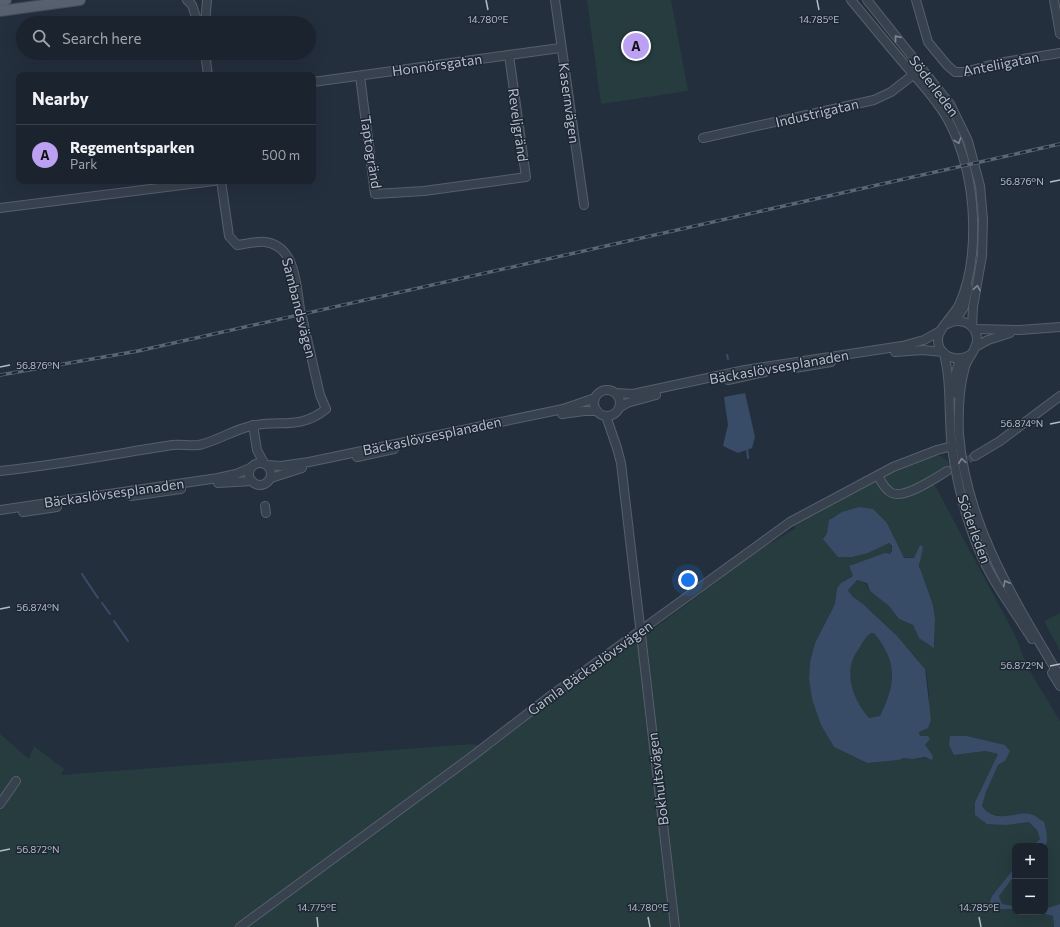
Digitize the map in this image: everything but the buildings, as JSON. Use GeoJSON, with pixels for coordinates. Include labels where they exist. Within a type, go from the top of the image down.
{"type":"FeatureCollection","features":[{"type":"Feature","properties":{"kind":"main road"},"geometry":{"type":"LineString","coordinates":[[0,1],[6,0]]}},
{"type":"Feature","properties":{"kind":"main road"},"geometry":{"type":"LineString","coordinates":[[0,11],[80,0]]}},
{"type":"Feature","properties":{"kind":"street"},"geometry":{"type":"LineString","coordinates":[[187,0],[192,5],[196,16]]}},
{"type":"Feature","properties":{"kind":"street"},"geometry":{"type":"LineString","coordinates":[[206,16],[207,0]]}},
{"type":"Feature","properties":{"kind":"street","name":"Kasernvägen"},"geometry":{"type":"LineString","coordinates":[[555,0],[560,48],[584,205]]}},
{"type":"Feature","properties":{"kind":"street","name":"Söderleden"},"geometry":{"type":"LineString","coordinates":[[851,0],[914,74],[945,114],[956,136],[962,155],[969,183],[973,218],[973,244],[968,276],[967,300],[956,320],[947,324]]}},
{"type":"Feature","properties":{"kind":"street","name":"Söderleden"},"geometry":{"type":"LineString","coordinates":[[867,0],[950,104],[961,122],[968,140],[980,186],[983,220],[983,245],[973,307],[973,328],[977,336],[975,347],[965,366],[961,386],[959,433],[956,445],[964,509],[980,551],[999,587],[1060,686]]}},
{"type":"Feature","properties":{"kind":"street","name":"Anteliigatan"},"geometry":{"type":"LineString","coordinates":[[916,0],[928,42],[947,65],[955,72],[964,72],[1015,60],[1060,53]]}},
{"type":"Feature","properties":{"kind":"street"},"geometry":{"type":"LineString","coordinates":[[1054,0],[1060,34]]}},
{"type":"Feature","properties":{"kind":"street","name":"Honnörsgatan"},"geometry":{"type":"LineString","coordinates":[[316,82],[560,48]]}},
{"type":"Feature","properties":{"kind":"street","name":"Reveljgränd"},"geometry":{"type":"LineString","coordinates":[[413,190],[456,187],[526,177],[509,55]]}},
{"type":"Feature","properties":{"kind":"street"},"geometry":{"type":"LineString","coordinates":[[206,60],[208,72]]}},
{"type":"Feature","properties":{"kind":"street","name":"Industrigatan"},"geometry":{"type":"LineString","coordinates":[[703,138],[874,100],[891,92],[922,68]]}},
{"type":"Feature","properties":{"kind":"street","name":"Taptogränd"},"geometry":{"type":"LineString","coordinates":[[360,76],[375,194],[413,190]]}},
{"type":"Feature","properties":{"kind":"street"},"geometry":{"type":"LineString","coordinates":[[0,208],[190,184]]}},
{"type":"Feature","properties":{"kind":"street","name":"Sambandsvägen"},"geometry":{"type":"LineString","coordinates":[[221,184],[229,236],[237,245],[264,242],[273,244],[284,250],[291,264],[320,395],[326,409],[306,422],[252,425]]}},
{"type":"Feature","properties":{"kind":"street","name":"Söderleden"},"geometry":{"type":"LineString","coordinates":[[968,276],[958,305],[947,324],[940,331],[938,340],[944,353],[949,377],[950,428],[956,445],[967,489],[990,550],[1010,591],[1060,677]]}},
{"type":"Feature","properties":{"kind":"street"},"geometry":{"type":"LineString","coordinates":[[956,320],[965,322],[973,328],[1020,330],[1060,327]]}},
{"type":"Feature","properties":{"kind":"street"},"geometry":{"type":"LineString","coordinates":[[975,347],[995,337],[1020,330]]}},
{"type":"Feature","properties":{"kind":"street","name":"Bäckaslövsesplanaden"},"geometry":{"type":"LineString","coordinates":[[0,510],[223,477],[236,474],[252,466],[265,464],[281,466],[309,462],[563,409],[595,398],[603,391],[633,394],[745,370],[902,346],[924,340],[940,331]]}},
{"type":"Feature","properties":{"kind":"street","name":"Bäckaslövsesplanaden"},"geometry":{"type":"LineString","coordinates":[[606,416],[627,403],[657,395],[762,373],[899,352],[923,350],[944,353]]}},
{"type":"Feature","properties":{"kind":"street"},"geometry":{"type":"LineString","coordinates":[[944,353],[955,359],[962,359],[970,355]]}},
{"type":"Feature","properties":{"kind":"street","name":"Söderleden"},"geometry":{"type":"LineString","coordinates":[[959,433],[956,383],[958,364],[962,359]]}},
{"type":"Feature","properties":{"kind":"street"},"geometry":{"type":"LineString","coordinates":[[612,432],[619,401],[615,393]]}},
{"type":"Feature","properties":{"kind":"street"},"geometry":{"type":"LineString","coordinates":[[975,456],[1000,441],[1060,396]]}},
{"type":"Feature","properties":{"kind":"street"},"geometry":{"type":"LineString","coordinates":[[595,398],[594,405],[597,411],[606,416]]}},
{"type":"Feature","properties":{"kind":"street","name":"Bäckaslövsesplanaden"},"geometry":{"type":"LineString","coordinates":[[0,516],[217,483],[252,482],[260,485],[266,484],[271,478],[299,469],[584,410],[597,411]]}},
{"type":"Feature","properties":{"kind":"street","name":"Bokhultsvägen"},"geometry":{"type":"LineString","coordinates":[[606,416],[621,464],[675,927]]}},
{"type":"Feature","properties":{"kind":"street"},"geometry":{"type":"LineString","coordinates":[[0,471],[40,467],[174,445],[199,445],[252,425],[257,450],[265,464],[271,470],[271,478]]}},
{"type":"Feature","properties":{"kind":"street","name":"Gamla Bäckaslövsvägen"},"geometry":{"type":"LineString","coordinates":[[240,927],[484,748],[553,694],[641,631],[745,553],[790,522],[920,456],[956,445]]}},
{"type":"Feature","properties":{"kind":"street"},"geometry":{"type":"LineString","coordinates":[[252,482],[249,476],[257,450]]}},
{"type":"Feature","properties":{"kind":"street"},"geometry":{"type":"LineString","coordinates":[[878,476],[886,489],[892,493],[900,494],[912,490],[947,471]]}},
{"type":"Feature","properties":{"kind":"street"},"geometry":{"type":"LineString","coordinates":[[0,804],[16,781]]}},
{"type":"Feature","properties":{"kind":"green space"},"geometry":{"type":"Polygon","coordinates":[[[587,0],[671,0],[688,91],[601,104],[587,0]]]}},
{"type":"Feature","properties":{"kind":"green space"},"geometry":{"type":"Polygon","coordinates":[[[935,456],[941,456],[948,461],[951,474],[932,480],[1015,635],[1028,668],[1060,721],[1060,904],[1048,909],[1048,843],[1046,843],[1046,832],[1028,814],[1009,816],[997,815],[986,810],[982,806],[986,792],[998,765],[1005,761],[1010,751],[1005,745],[967,736],[950,736],[955,755],[986,751],[998,754],[975,802],[975,815],[1007,825],[1029,822],[1037,830],[1040,839],[1036,843],[1012,843],[1012,871],[992,896],[993,909],[1012,909],[1012,915],[1053,916],[1054,927],[0,927],[0,734],[29,759],[34,746],[64,769],[61,775],[472,744],[492,748],[535,713],[667,619],[753,554],[796,528],[790,522],[879,478],[935,456]],[[834,516],[829,520],[827,533],[823,537],[852,557],[868,553],[886,544],[890,544],[892,549],[890,554],[853,564],[849,567],[853,575],[841,583],[837,588],[835,604],[815,643],[810,662],[809,679],[812,699],[821,725],[834,747],[866,763],[899,760],[904,758],[933,758],[925,745],[925,736],[921,737],[919,732],[928,728],[929,694],[926,672],[915,656],[901,643],[897,636],[863,604],[852,596],[848,590],[857,580],[864,582],[870,591],[889,606],[899,619],[913,625],[916,632],[928,644],[935,645],[935,619],[933,605],[920,571],[920,545],[914,558],[903,557],[887,523],[834,516]]]}},
{"type":"Feature","properties":{"kind":"green space"},"geometry":{"type":"Polygon","coordinates":[[[1060,613],[1060,651],[1044,621],[1060,613]]]}},
{"type":"Feature","properties":{"kind":"green space"},"geometry":{"type":"Polygon","coordinates":[[[871,633],[874,633],[882,644],[891,664],[892,674],[889,693],[880,716],[869,718],[858,702],[851,685],[850,667],[853,658],[865,639],[871,633]]]}},
{"type":"Feature","properties":{"kind":"green space"},"geometry":{"type":"Polygon","coordinates":[[[1012,879],[1012,906],[1002,904],[999,896],[1012,879]]]}},
{"type":"Feature","properties":{"kind":"water"},"geometry":{"type":"Polygon","coordinates":[[[745,393],[755,437],[752,448],[738,453],[723,446],[728,425],[724,397],[745,393]]]}},
{"type":"Feature","properties":{"kind":"water"},"geometry":{"type":"Polygon","coordinates":[[[859,507],[873,509],[887,523],[904,558],[914,558],[920,545],[923,547],[919,566],[933,605],[935,619],[934,648],[919,638],[913,625],[899,619],[889,606],[870,591],[867,583],[857,580],[848,590],[852,596],[863,604],[897,636],[925,669],[931,720],[928,728],[919,732],[920,736],[928,736],[930,739],[925,745],[933,756],[932,760],[925,757],[867,763],[834,747],[821,725],[812,699],[809,679],[810,662],[815,643],[835,604],[837,588],[841,583],[853,576],[849,566],[885,553],[890,554],[892,551],[892,546],[889,543],[868,553],[852,557],[838,557],[823,539],[827,533],[829,520],[842,512],[859,507]],[[871,633],[867,637],[853,658],[850,676],[854,694],[863,711],[869,718],[880,716],[889,693],[892,673],[891,664],[887,654],[874,633],[871,633]]]}},
{"type":"Feature","properties":{"kind":"water"},"geometry":{"type":"Polygon","coordinates":[[[950,736],[967,736],[1005,745],[1010,751],[1005,761],[998,765],[986,792],[982,806],[987,812],[993,815],[1006,816],[1024,814],[1037,817],[1044,822],[1047,838],[1046,843],[1036,843],[1040,839],[1037,830],[1029,822],[1007,825],[987,824],[975,815],[975,802],[998,754],[986,751],[954,755],[949,745],[950,736]]]}},
{"type":"Feature","properties":{"kind":"water"},"geometry":{"type":"Polygon","coordinates":[[[1012,871],[1012,879],[999,896],[1002,904],[1012,906],[1012,909],[993,909],[989,904],[992,896],[1012,871]]]}},
{"type":"Feature","properties":{"kind":"water"},"geometry":{"type":"Polygon","coordinates":[[[1060,904],[1060,927],[1054,927],[1053,916],[1048,915],[1048,908],[1060,904]]]}},
{"type":"Feature","properties":{"kind":"waterway"},"geometry":{"type":"LineString","coordinates":[[727,355],[728,359]]}},
{"type":"Feature","properties":{"kind":"waterway"},"geometry":{"type":"LineString","coordinates":[[747,448],[748,458]]}},
{"type":"Feature","properties":{"kind":"waterway"},"geometry":{"type":"LineString","coordinates":[[82,574],[98,598]]}},
{"type":"Feature","properties":{"kind":"waterway"},"geometry":{"type":"LineString","coordinates":[[102,603],[110,614]]}},
{"type":"Feature","properties":{"kind":"waterway"},"geometry":{"type":"LineString","coordinates":[[114,621],[128,641]]}},
{"type":"Feature","properties":{"kind":"tunnel"},"geometry":{"type":"LineString","coordinates":[[947,471],[975,456]]}},
{"type":"Feature","properties":{"kind":"railway"},"geometry":{"type":"LineString","coordinates":[[0,375],[138,351],[1060,144]]}},
{"type":"Feature","properties":{"kind":"place","name":"Regementsparken"},"geometry":{"type":"Point","coordinates":[636,46]}}]}
